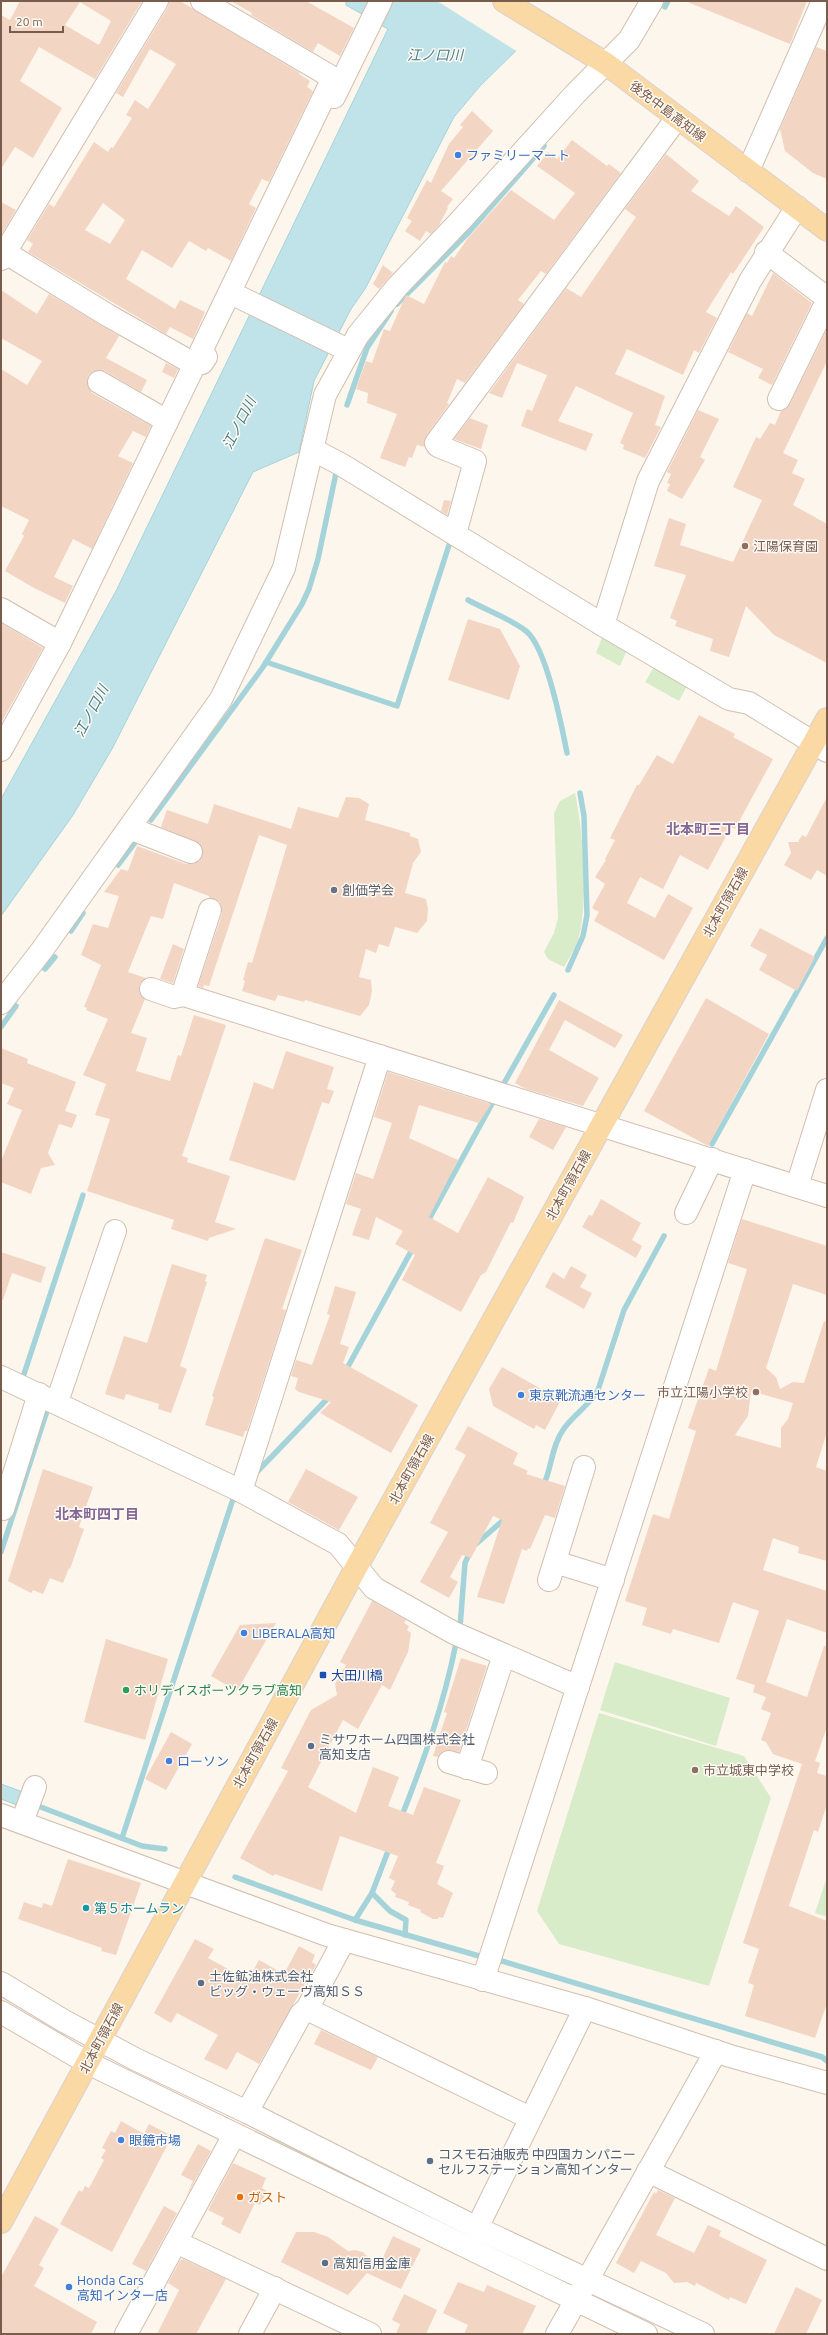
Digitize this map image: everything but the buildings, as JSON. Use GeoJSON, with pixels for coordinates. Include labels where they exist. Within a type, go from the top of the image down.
{"type":"FeatureCollection","features":[{"type":"Feature","properties":{"kind":"main road","name":"後免中島高知線"},"geometry":{"type":"LineString","coordinates":[[504,1],[605,63],[827,230]]}},
{"type":"Feature","properties":{"kind":"main road","name":"北本町領石線"},"geometry":{"type":"LineString","coordinates":[[1,2222],[357,1566],[601,1125],[820,747],[827,718]]}},
{"type":"Feature","properties":{"kind":"street"},"geometry":{"type":"LineString","coordinates":[[157,1],[2,254],[194,364],[202,363],[243,298],[337,80]]}},
{"type":"Feature","properties":{"kind":"street"},"geometry":{"type":"LineString","coordinates":[[202,1],[337,80]]}},
{"type":"Feature","properties":{"kind":"street"},"geometry":{"type":"LineString","coordinates":[[1,750],[60,643],[194,364],[337,80],[381,1]]}},
{"type":"Feature","properties":{"kind":"street"},"geometry":{"type":"LineString","coordinates":[[1,1004],[42,950],[221,699],[245,652],[284,568],[325,395],[343,348],[358,335],[397,287],[461,220],[605,63],[629,40],[652,1]]}},
{"type":"Feature","properties":{"kind":"street"},"geometry":{"type":"LineString","coordinates":[[748,171],[823,1]]}},
{"type":"Feature","properties":{"kind":"street"},"geometry":{"type":"LineString","coordinates":[[455,534],[474,461],[438,446],[436,443],[677,118]]}},
{"type":"Feature","properties":{"kind":"street"},"geometry":{"type":"LineString","coordinates":[[603,625],[648,481],[766,252],[798,207]]}},
{"type":"Feature","properties":{"kind":"street"},"geometry":{"type":"LineString","coordinates":[[766,252],[827,299],[779,399]]}},
{"type":"Feature","properties":{"kind":"street"},"geometry":{"type":"LineString","coordinates":[[243,298],[343,348]]}},
{"type":"Feature","properties":{"kind":"street"},"geometry":{"type":"LineString","coordinates":[[99,382],[167,421]]}},
{"type":"Feature","properties":{"kind":"street"},"geometry":{"type":"LineString","coordinates":[[312,449],[342,465],[603,625],[729,699],[749,703],[820,747]]}},
{"type":"Feature","properties":{"kind":"street"},"geometry":{"type":"LineString","coordinates":[[1,609],[60,643]]}},
{"type":"Feature","properties":{"kind":"street"},"geometry":{"type":"LineString","coordinates":[[129,828],[191,852]]}},
{"type":"Feature","properties":{"kind":"street"},"geometry":{"type":"LineString","coordinates":[[184,995],[184,987],[210,910]]}},
{"type":"Feature","properties":{"kind":"street"},"geometry":{"type":"LineString","coordinates":[[151,989],[174,997],[184,995],[827,1196]]}},
{"type":"Feature","properties":{"kind":"street"},"geometry":{"type":"LineString","coordinates":[[241,1491],[380,1056]]}},
{"type":"Feature","properties":{"kind":"street"},"geometry":{"type":"LineString","coordinates":[[796,1186],[827,1090]]}},
{"type":"Feature","properties":{"kind":"street"},"geometry":{"type":"LineString","coordinates":[[686,1213],[712,1159]]}},
{"type":"Feature","properties":{"kind":"street"},"geometry":{"type":"LineString","coordinates":[[488,1965],[745,1170]]}},
{"type":"Feature","properties":{"kind":"street"},"geometry":{"type":"LineString","coordinates":[[3,1509],[115,1231]]}},
{"type":"Feature","properties":{"kind":"street"},"geometry":{"type":"LineString","coordinates":[[1,1376],[241,1491],[338,1544],[374,1588],[454,1633],[578,1687]]}},
{"type":"Feature","properties":{"kind":"street"},"geometry":{"type":"LineString","coordinates":[[584,1467],[552,1571],[613,1580]]}},
{"type":"Feature","properties":{"kind":"street"},"geometry":{"type":"LineString","coordinates":[[468,1767],[504,1655]]}},
{"type":"Feature","properties":{"kind":"street"},"geometry":{"type":"LineString","coordinates":[[24,1817],[36,1787]]}},
{"type":"Feature","properties":{"kind":"street"},"geometry":{"type":"LineString","coordinates":[[1,1814],[24,1817],[184,1883],[344,1940],[488,1965],[586,2008],[716,2051],[827,2083]]}},
{"type":"Feature","properties":{"kind":"street"},"geometry":{"type":"LineString","coordinates":[[247,2112],[301,2014],[307,2009],[344,1940]]}},
{"type":"Feature","properties":{"kind":"street"},"geometry":{"type":"LineString","coordinates":[[1,1983],[100,2040],[477,2228],[703,2334]]}},
{"type":"Feature","properties":{"kind":"street"},"geometry":{"type":"LineString","coordinates":[[477,2228],[530,2118],[586,2008]]}},
{"type":"Feature","properties":{"kind":"street"},"geometry":{"type":"LineString","coordinates":[[307,2009],[530,2118]]}},
{"type":"Feature","properties":{"kind":"street"},"geometry":{"type":"LineString","coordinates":[[1,2012],[88,2063],[646,2334]]}},
{"type":"Feature","properties":{"kind":"street"},"geometry":{"type":"LineString","coordinates":[[557,2334],[716,2051]]}},
{"type":"Feature","properties":{"kind":"street"},"geometry":{"type":"LineString","coordinates":[[126,2334],[234,2135]]}},
{"type":"Feature","properties":{"kind":"street"},"geometry":{"type":"LineString","coordinates":[[648,2171],[827,2259]]}},
{"type":"Feature","properties":{"kind":"street"},"geometry":{"type":"LineString","coordinates":[[176,2242],[275,2288],[362,2332]]}},
{"type":"Feature","properties":{"kind":"street"},"geometry":{"type":"LineString","coordinates":[[250,2334],[275,2288]]}},
{"type":"Feature","properties":{"kind":"green space"},"geometry":{"type":"Polygon","coordinates":[[[603,635],[627,650],[620,666],[596,653],[603,635]]]}},
{"type":"Feature","properties":{"kind":"green space"},"geometry":{"type":"Polygon","coordinates":[[[654,667],[688,684],[679,701],[645,682],[654,667]]]}},
{"type":"Feature","properties":{"kind":"green space"},"geometry":{"type":"Polygon","coordinates":[[[575,793],[583,848],[583,913],[576,946],[564,967],[548,959],[544,952],[554,933],[558,918],[554,813],[560,801],[575,793]]]}},
{"type":"Feature","properties":{"kind":"green space"},"geometry":{"type":"Polygon","coordinates":[[[615,1662],[730,1698],[716,1746],[600,1710],[615,1662]]]}},
{"type":"Feature","properties":{"kind":"green space"},"geometry":{"type":"Polygon","coordinates":[[[599,1713],[744,1756],[771,1798],[709,1986],[559,1944],[537,1911],[599,1713]]]}},
{"type":"Feature","properties":{"kind":"green space"},"geometry":{"type":"Polygon","coordinates":[[[827,1877],[827,1917],[815,1913],[827,1877]]]}},
{"type":"Feature","properties":{"kind":"green space"},"geometry":{"type":"Polygon","coordinates":[[[261,2129],[460,2232],[306,2159],[260,2131],[261,2129]]]}},
{"type":"Feature","properties":{"kind":"water","name":"江ノ口川"},"geometry":{"type":"Polygon","coordinates":[[[346,1],[552,1],[534,33],[480,86],[454,117],[365,289],[351,309],[314,381],[299,452],[253,472],[112,749],[73,815],[1,916],[1,799],[116,591],[388,29],[346,5],[346,1]]]}},
{"type":"Feature","properties":{"kind":"water"},"geometry":{"type":"Polygon","coordinates":[[[1,1784],[42,1799],[17,1805],[1,1799],[1,1784]]]}},
{"type":"Feature","properties":{"kind":"pier"},"geometry":{"type":"Polygon","coordinates":[[[437,1],[554,1],[535,35],[518,52],[437,1]]]}},
{"type":"Feature","properties":{"kind":"waterway"},"geometry":{"type":"LineString","coordinates":[[665,7],[668,1]]}},
{"type":"Feature","properties":{"kind":"waterway"},"geometry":{"type":"LineString","coordinates":[[397,304],[469,232],[544,146]]}},
{"type":"Feature","properties":{"kind":"waterway"},"geometry":{"type":"LineString","coordinates":[[347,405],[367,348],[391,311]]}},
{"type":"Feature","properties":{"kind":"waterway"},"geometry":{"type":"LineString","coordinates":[[151,820],[263,667],[302,604],[309,589],[318,559],[336,473]]}},
{"type":"Feature","properties":{"kind":"waterway"},"geometry":{"type":"LineString","coordinates":[[266,662],[397,706],[450,542]]}},
{"type":"Feature","properties":{"kind":"waterway"},"geometry":{"type":"LineString","coordinates":[[468,600],[520,627],[526,631],[533,640],[540,653],[552,688],[567,753]]}},
{"type":"Feature","properties":{"kind":"waterway"},"geometry":{"type":"LineString","coordinates":[[568,970],[583,936],[587,915],[584,816],[580,793]]}},
{"type":"Feature","properties":{"kind":"waterway"},"geometry":{"type":"LineString","coordinates":[[118,865],[136,841]]}},
{"type":"Feature","properties":{"kind":"waterway"},"geometry":{"type":"LineString","coordinates":[[71,931],[83,913]]}},
{"type":"Feature","properties":{"kind":"waterway"},"geometry":{"type":"LineString","coordinates":[[712,1144],[827,938]]}},
{"type":"Feature","properties":{"kind":"waterway"},"geometry":{"type":"LineString","coordinates":[[45,969],[55,957]]}},
{"type":"Feature","properties":{"kind":"waterway"},"geometry":{"type":"LineString","coordinates":[[503,1085],[554,995]]}},
{"type":"Feature","properties":{"kind":"waterway"},"geometry":{"type":"LineString","coordinates":[[1,1027],[16,1006]]}},
{"type":"Feature","properties":{"kind":"waterway"},"geometry":{"type":"LineString","coordinates":[[427,1223],[494,1100]]}},
{"type":"Feature","properties":{"kind":"waterway"},"geometry":{"type":"LineString","coordinates":[[23,1377],[83,1195]]}},
{"type":"Feature","properties":{"kind":"waterway"},"geometry":{"type":"LineString","coordinates":[[543,1486],[556,1444],[563,1430],[590,1401],[598,1390],[624,1310],[664,1236]]}},
{"type":"Feature","properties":{"kind":"waterway"},"geometry":{"type":"LineString","coordinates":[[345,1372],[414,1246]]}},
{"type":"Feature","properties":{"kind":"waterway"},"geometry":{"type":"LineString","coordinates":[[254,1475],[330,1396]]}},
{"type":"Feature","properties":{"kind":"waterway"},"geometry":{"type":"LineString","coordinates":[[1,1552],[47,1411]]}},
{"type":"Feature","properties":{"kind":"waterway"},"geometry":{"type":"LineString","coordinates":[[122,1838],[234,1496]]}},
{"type":"Feature","properties":{"kind":"waterway"},"geometry":{"type":"LineString","coordinates":[[476,1544],[508,1516]]}},
{"type":"Feature","properties":{"kind":"waterway"},"geometry":{"type":"LineString","coordinates":[[460,1627],[465,1563],[470,1552]]}},
{"type":"Feature","properties":{"kind":"waterway"},"geometry":{"type":"LineString","coordinates":[[401,1818],[433,1732],[446,1688],[456,1643]]}},
{"type":"Feature","properties":{"kind":"waterway"},"geometry":{"type":"LineString","coordinates":[[33,1804],[142,1846],[165,1849]]}},
{"type":"Feature","properties":{"kind":"waterway"},"geometry":{"type":"LineString","coordinates":[[390,1846],[372,1893],[390,1911],[406,1920],[405,1935]]}},
{"type":"Feature","properties":{"kind":"waterway"},"geometry":{"type":"LineString","coordinates":[[235,1877],[355,1920],[486,1958]]}},
{"type":"Feature","properties":{"kind":"waterway"},"geometry":{"type":"LineString","coordinates":[[355,1920],[372,1893]]}},
{"type":"Feature","properties":{"kind":"waterway"},"geometry":{"type":"LineString","coordinates":[[495,1959],[822,2057],[827,2061]]}},
{"type":"Feature","properties":{"kind":"place","name":"ファミリーマート"},"geometry":{"type":"Point","coordinates":[458,155]}},
{"type":"Feature","properties":{"kind":"place","name":"江陽保育園"},"geometry":{"type":"Point","coordinates":[745,546]}},
{"type":"Feature","properties":{"kind":"place","name":"創価学会"},"geometry":{"type":"Point","coordinates":[334,890]}},
{"type":"Feature","properties":{"kind":"place","name":"市立江陽小学校"},"geometry":{"type":"Point","coordinates":[756,1392]}},
{"type":"Feature","properties":{"kind":"place","name":"東京靴流通センター"},"geometry":{"type":"Point","coordinates":[521,1395]}},
{"type":"Feature","properties":{"kind":"place","name":"LIBERALA高知"},"geometry":{"type":"Point","coordinates":[244,1633]}},
{"type":"Feature","properties":{"kind":"place","name":"大田川橋"},"geometry":{"type":"Point","coordinates":[323,1675]}},
{"type":"Feature","properties":{"kind":"place","name":"ホリデイスポーツクラブ高知"},"geometry":{"type":"Point","coordinates":[126,1690]}},
{"type":"Feature","properties":{"kind":"place","name":"ミサワホーム四国株式会社 高知支店"},"geometry":{"type":"Point","coordinates":[311,1746]}},
{"type":"Feature","properties":{"kind":"place","name":"ローソン"},"geometry":{"type":"Point","coordinates":[169,1761]}},
{"type":"Feature","properties":{"kind":"place","name":"市立城東中学校"},"geometry":{"type":"Point","coordinates":[695,1770]}},
{"type":"Feature","properties":{"kind":"place","name":"第５ホームラン"},"geometry":{"type":"Point","coordinates":[86,1908]}},
{"type":"Feature","properties":{"kind":"place","name":"土佐鉱油株式会社 ビッグ・ウェーヴ高知ＳＳ"},"geometry":{"type":"Point","coordinates":[201,1983]}},
{"type":"Feature","properties":{"kind":"place","name":"眼鏡市場"},"geometry":{"type":"Point","coordinates":[121,2140]}},
{"type":"Feature","properties":{"kind":"place","name":"コスモ石油販売 中四国カンパニー セルフステーション高知インター"},"geometry":{"type":"Point","coordinates":[430,2161]}},
{"type":"Feature","properties":{"kind":"place","name":"ガスト"},"geometry":{"type":"Point","coordinates":[240,2197]}},
{"type":"Feature","properties":{"kind":"place","name":"高知信用金庫"},"geometry":{"type":"Point","coordinates":[325,2263]}},
{"type":"Feature","properties":{"kind":"place","name":"Honda Cars 高知インター店"},"geometry":{"type":"Point","coordinates":[69,2287]}},
{"type":"Feature","properties":{"kind":"district","name":"北本町三丁目"},"geometry":{"type":"Point","coordinates":[708,829]}},
{"type":"Feature","properties":{"kind":"district","name":"北本町四丁目"},"geometry":{"type":"Point","coordinates":[97,1514]}}]}
